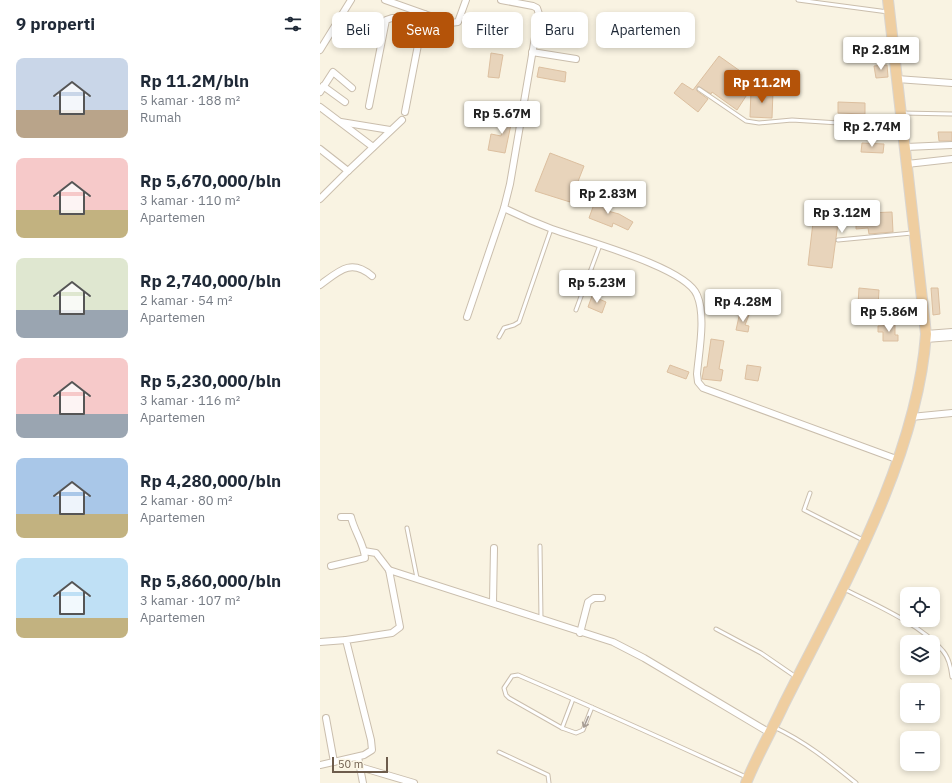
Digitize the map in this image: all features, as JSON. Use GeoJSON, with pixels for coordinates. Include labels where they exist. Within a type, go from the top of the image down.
{"type":"FeatureCollection","features":[{"type":"Feature","properties":{"kind":"highway"},"geometry":{"type":"LineString","coordinates":[[747,780],[865,541],[899,460],[919,387],[926,336],[916,233],[888,0]]}},
{"type":"Feature","properties":{"kind":"street"},"geometry":{"type":"LineString","coordinates":[[320,50],[351,0]]}},
{"type":"Feature","properties":{"kind":"street"},"geometry":{"type":"LineString","coordinates":[[385,0],[418,12]]}},
{"type":"Feature","properties":{"kind":"street"},"geometry":{"type":"LineString","coordinates":[[454,22],[458,22],[466,0]]}},
{"type":"Feature","properties":{"kind":"street"},"geometry":{"type":"LineString","coordinates":[[467,317],[504,208],[510,184],[538,20],[538,11],[533,6],[501,0]]}},
{"type":"Feature","properties":{"kind":"street"},"geometry":{"type":"LineString","coordinates":[[369,106],[384,23],[388,18],[392,18]]}},
{"type":"Feature","properties":{"kind":"street"},"geometry":{"type":"LineString","coordinates":[[405,112],[418,48]]}},
{"type":"Feature","properties":{"kind":"street"},"geometry":{"type":"LineString","coordinates":[[532,52],[576,59]]}},
{"type":"Feature","properties":{"kind":"street"},"geometry":{"type":"LineString","coordinates":[[345,102],[322,89],[333,72],[352,88]]}},
{"type":"Feature","properties":{"kind":"street"},"geometry":{"type":"LineString","coordinates":[[897,79],[952,83]]}},
{"type":"Feature","properties":{"kind":"street"},"geometry":{"type":"LineString","coordinates":[[320,107],[373,147]]}},
{"type":"Feature","properties":{"kind":"street"},"geometry":{"type":"LineString","coordinates":[[322,195],[402,120]]}},
{"type":"Feature","properties":{"kind":"street"},"geometry":{"type":"LineString","coordinates":[[340,122],[390,130]]}},
{"type":"Feature","properties":{"kind":"street"},"geometry":{"type":"LineString","coordinates":[[906,147],[952,145]]}},
{"type":"Feature","properties":{"kind":"street"},"geometry":{"type":"LineString","coordinates":[[320,149],[348,171]]}},
{"type":"Feature","properties":{"kind":"street"},"geometry":{"type":"LineString","coordinates":[[908,164],[952,159]]}},
{"type":"Feature","properties":{"kind":"street"},"geometry":{"type":"LineString","coordinates":[[504,208],[551,228],[650,263],[681,278],[692,287],[697,293],[700,308],[697,374],[698,382],[703,388],[899,460]]}},
{"type":"Feature","properties":{"kind":"street"},"geometry":{"type":"LineString","coordinates":[[320,285],[341,269],[350,267],[360,268],[372,276]]}},
{"type":"Feature","properties":{"kind":"street"},"geometry":{"type":"LineString","coordinates":[[926,336],[952,332]]}},
{"type":"Feature","properties":{"kind":"street"},"geometry":{"type":"LineString","coordinates":[[926,336],[952,337]]}},
{"type":"Feature","properties":{"kind":"street"},"geometry":{"type":"LineString","coordinates":[[911,417],[952,413]]}},
{"type":"Feature","properties":{"kind":"street"},"geometry":{"type":"LineString","coordinates":[[331,566],[364,558],[364,551],[359,537],[353,529],[351,517],[341,517]]}},
{"type":"Feature","properties":{"kind":"street"},"geometry":{"type":"LineString","coordinates":[[493,602],[494,548]]}},
{"type":"Feature","properties":{"kind":"street"},"geometry":{"type":"LineString","coordinates":[[320,642],[346,640],[392,633],[398,629],[400,625],[389,570],[376,553],[364,551]]}},
{"type":"Feature","properties":{"kind":"street"},"geometry":{"type":"LineString","coordinates":[[389,570],[493,602],[580,633],[613,642],[772,730]]}},
{"type":"Feature","properties":{"kind":"street"},"geometry":{"type":"LineString","coordinates":[[580,633],[588,602],[594,598],[602,598]]}},
{"type":"Feature","properties":{"kind":"street"},"geometry":{"type":"LineString","coordinates":[[320,765],[370,753],[372,746],[346,640]]}},
{"type":"Feature","properties":{"kind":"street"},"geometry":{"type":"LineString","coordinates":[[326,718],[334,762]]}},
{"type":"Feature","properties":{"kind":"street"},"geometry":{"type":"LineString","coordinates":[[358,757],[363,783]]}},
{"type":"Feature","properties":{"kind":"street"},"geometry":{"type":"LineString","coordinates":[[360,767],[414,783]]}},
{"type":"Feature","properties":{"kind":"lane"},"geometry":{"type":"LineString","coordinates":[[798,0],[890,13]]}},
{"type":"Feature","properties":{"kind":"lane"},"geometry":{"type":"LineString","coordinates":[[699,89],[746,121],[759,123],[792,120],[903,127]]}},
{"type":"Feature","properties":{"kind":"lane"},"geometry":{"type":"LineString","coordinates":[[902,113],[952,114]]}},
{"type":"Feature","properties":{"kind":"lane"},"geometry":{"type":"LineString","coordinates":[[498,337],[504,328],[519,322],[551,228]]}},
{"type":"Feature","properties":{"kind":"lane"},"geometry":{"type":"LineString","coordinates":[[838,240],[916,233]]}},
{"type":"Feature","properties":{"kind":"lane"},"geometry":{"type":"LineString","coordinates":[[576,310],[600,245]]}},
{"type":"Feature","properties":{"kind":"lane"},"geometry":{"type":"LineString","coordinates":[[810,493],[804,510],[865,541]]}},
{"type":"Feature","properties":{"kind":"lane"},"geometry":{"type":"LineString","coordinates":[[407,528],[417,578]]}},
{"type":"Feature","properties":{"kind":"lane"},"geometry":{"type":"LineString","coordinates":[[540,546],[541,619]]}},
{"type":"Feature","properties":{"kind":"lane"},"geometry":{"type":"LineString","coordinates":[[842,588],[890,612],[929,637],[944,652],[950,666],[952,677]]}},
{"type":"Feature","properties":{"kind":"lane"},"geometry":{"type":"LineString","coordinates":[[716,629],[761,653],[798,678]]}},
{"type":"Feature","properties":{"kind":"lane"},"geometry":{"type":"LineString","coordinates":[[592,707],[581,732],[576,733],[562,728],[509,698],[506,695],[504,688],[512,676],[518,675],[592,707],[747,780]]}},
{"type":"Feature","properties":{"kind":"lane"},"geometry":{"type":"LineString","coordinates":[[562,728],[573,699]]}},
{"type":"Feature","properties":{"kind":"lane"},"geometry":{"type":"LineString","coordinates":[[772,730],[798,738],[856,783]]}},
{"type":"Feature","properties":{"kind":"lane"},"geometry":{"type":"LineString","coordinates":[[499,752],[548,775],[549,783]]}},
{"type":"Feature","properties":{"kind":"building"},"geometry":{"type":"Polygon","coordinates":[[[491,53],[503,55],[499,78],[488,77],[491,53]]]}},
{"type":"Feature","properties":{"kind":"building"},"geometry":{"type":"Polygon","coordinates":[[[719,56],[750,78],[742,90],[750,90],[737,110],[712,92],[711,94],[698,86],[697,91],[708,99],[698,112],[674,93],[682,83],[693,90],[719,56]]]}},
{"type":"Feature","properties":{"kind":"building"},"geometry":{"type":"Polygon","coordinates":[[[887,65],[888,77],[876,78],[874,66],[887,65]]]}},
{"type":"Feature","properties":{"kind":"building"},"geometry":{"type":"Polygon","coordinates":[[[539,67],[566,72],[565,82],[537,77],[539,67]]]}},
{"type":"Feature","properties":{"kind":"building"},"geometry":{"type":"Polygon","coordinates":[[[751,90],[773,91],[772,118],[750,117],[751,90]]]}},
{"type":"Feature","properties":{"kind":"building"},"geometry":{"type":"Polygon","coordinates":[[[838,102],[865,103],[865,114],[838,113],[838,102]]]}},
{"type":"Feature","properties":{"kind":"building"},"geometry":{"type":"Polygon","coordinates":[[[506,109],[514,110],[505,153],[488,150],[491,134],[501,136],[506,109]]]}},
{"type":"Feature","properties":{"kind":"building"},"geometry":{"type":"Polygon","coordinates":[[[938,132],[952,132],[952,141],[939,141],[938,132]]]}},
{"type":"Feature","properties":{"kind":"building"},"geometry":{"type":"Polygon","coordinates":[[[862,143],[884,144],[883,153],[861,152],[862,143]]]}},
{"type":"Feature","properties":{"kind":"building"},"geometry":{"type":"Polygon","coordinates":[[[550,153],[584,166],[570,202],[535,191],[550,153]]]}},
{"type":"Feature","properties":{"kind":"building"},"geometry":{"type":"Polygon","coordinates":[[[597,196],[608,200],[604,210],[619,214],[633,222],[628,230],[613,223],[612,227],[589,218],[597,196]]]}},
{"type":"Feature","properties":{"kind":"building"},"geometry":{"type":"Polygon","coordinates":[[[892,212],[893,232],[869,234],[868,228],[856,229],[856,222],[838,223],[832,268],[808,265],[814,214],[842,218],[842,215],[868,215],[868,213],[892,212]]]}},
{"type":"Feature","properties":{"kind":"building"},"geometry":{"type":"Polygon","coordinates":[[[859,288],[879,290],[878,306],[858,304],[859,288]]]}},
{"type":"Feature","properties":{"kind":"building"},"geometry":{"type":"Polygon","coordinates":[[[931,288],[938,288],[940,314],[933,315],[931,288]]]}},
{"type":"Feature","properties":{"kind":"building"},"geometry":{"type":"Polygon","coordinates":[[[592,296],[606,302],[602,313],[588,307],[592,296]]]}},
{"type":"Feature","properties":{"kind":"building"},"geometry":{"type":"Polygon","coordinates":[[[740,312],[749,315],[745,325],[749,326],[748,332],[736,330],[740,312]]]}},
{"type":"Feature","properties":{"kind":"building"},"geometry":{"type":"Polygon","coordinates":[[[895,325],[895,335],[898,335],[898,341],[883,341],[883,332],[878,332],[878,326],[895,325]]]}},
{"type":"Feature","properties":{"kind":"building"},"geometry":{"type":"Polygon","coordinates":[[[711,339],[724,341],[719,369],[723,370],[721,381],[702,379],[704,367],[707,367],[711,339]]]}},
{"type":"Feature","properties":{"kind":"building"},"geometry":{"type":"Polygon","coordinates":[[[670,365],[689,372],[686,379],[667,372],[670,365]]]}},
{"type":"Feature","properties":{"kind":"building"},"geometry":{"type":"Polygon","coordinates":[[[747,365],[761,367],[758,381],[745,379],[747,365]]]}}]}
